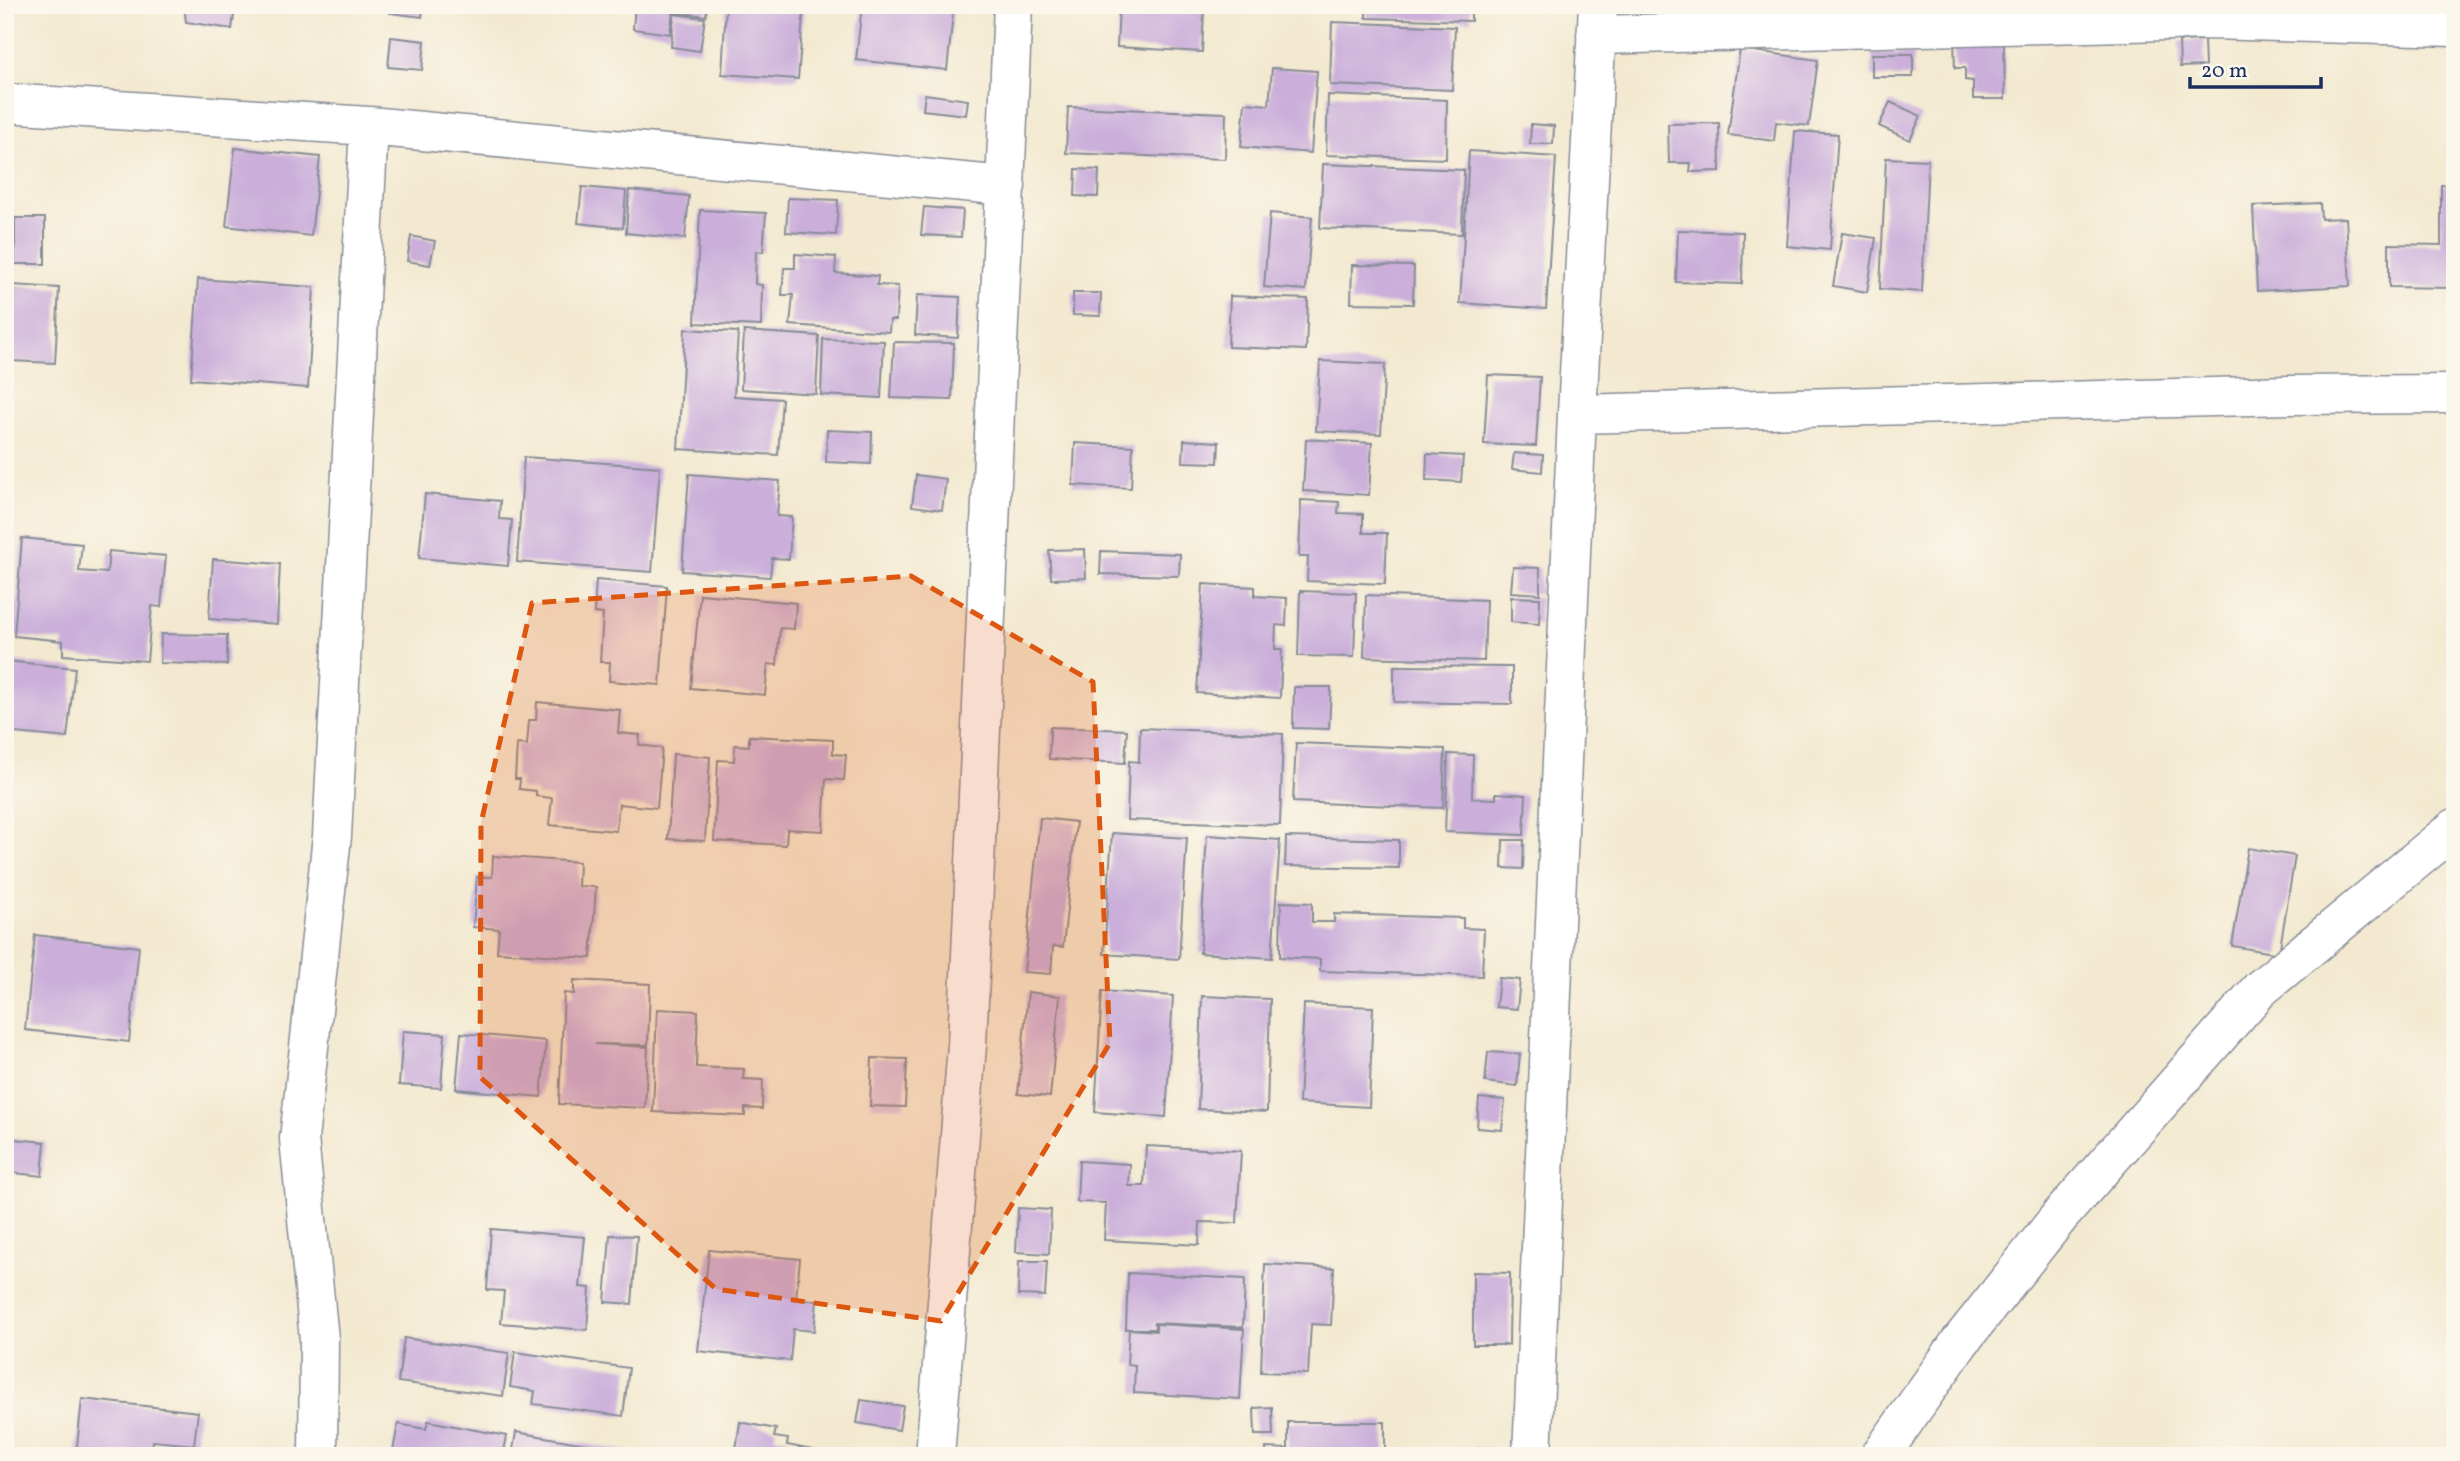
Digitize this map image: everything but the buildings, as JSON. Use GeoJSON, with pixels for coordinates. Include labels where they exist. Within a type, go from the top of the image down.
{"type":"FeatureCollection","features":[{"type":"Feature","properties":{"kind":"street"},"geometry":{"type":"LineString","coordinates":[[935,1456],[967,1045],[1013,5]]}},
{"type":"Feature","properties":{"kind":"street"},"geometry":{"type":"LineString","coordinates":[[1532,1456],[1577,414],[1597,20],[2210,20],[2455,27]]}},
{"type":"Feature","properties":{"kind":"street"},"geometry":{"type":"LineString","coordinates":[[5,103],[369,126],[1006,186]]}},
{"type":"Feature","properties":{"kind":"street"},"geometry":{"type":"LineString","coordinates":[[318,1456],[319,1339],[299,1139],[332,836],[369,126]]}},
{"type":"Feature","properties":{"kind":"street"},"geometry":{"type":"LineString","coordinates":[[1577,414],[2289,395],[2455,394]]}},
{"type":"Feature","properties":{"kind":"street"},"geometry":{"type":"LineString","coordinates":[[1880,1456],[1960,1342],[2060,1216],[2260,989],[2455,828]]}},
{"type":"Feature","properties":{"kind":"highlighted area"},"geometry":{"type":"Polygon","coordinates":[[[911,576],[1093,682],[1110,1043],[941,1321],[716,1289],[480,1077],[481,823],[532,603],[911,576]]]}}]}
